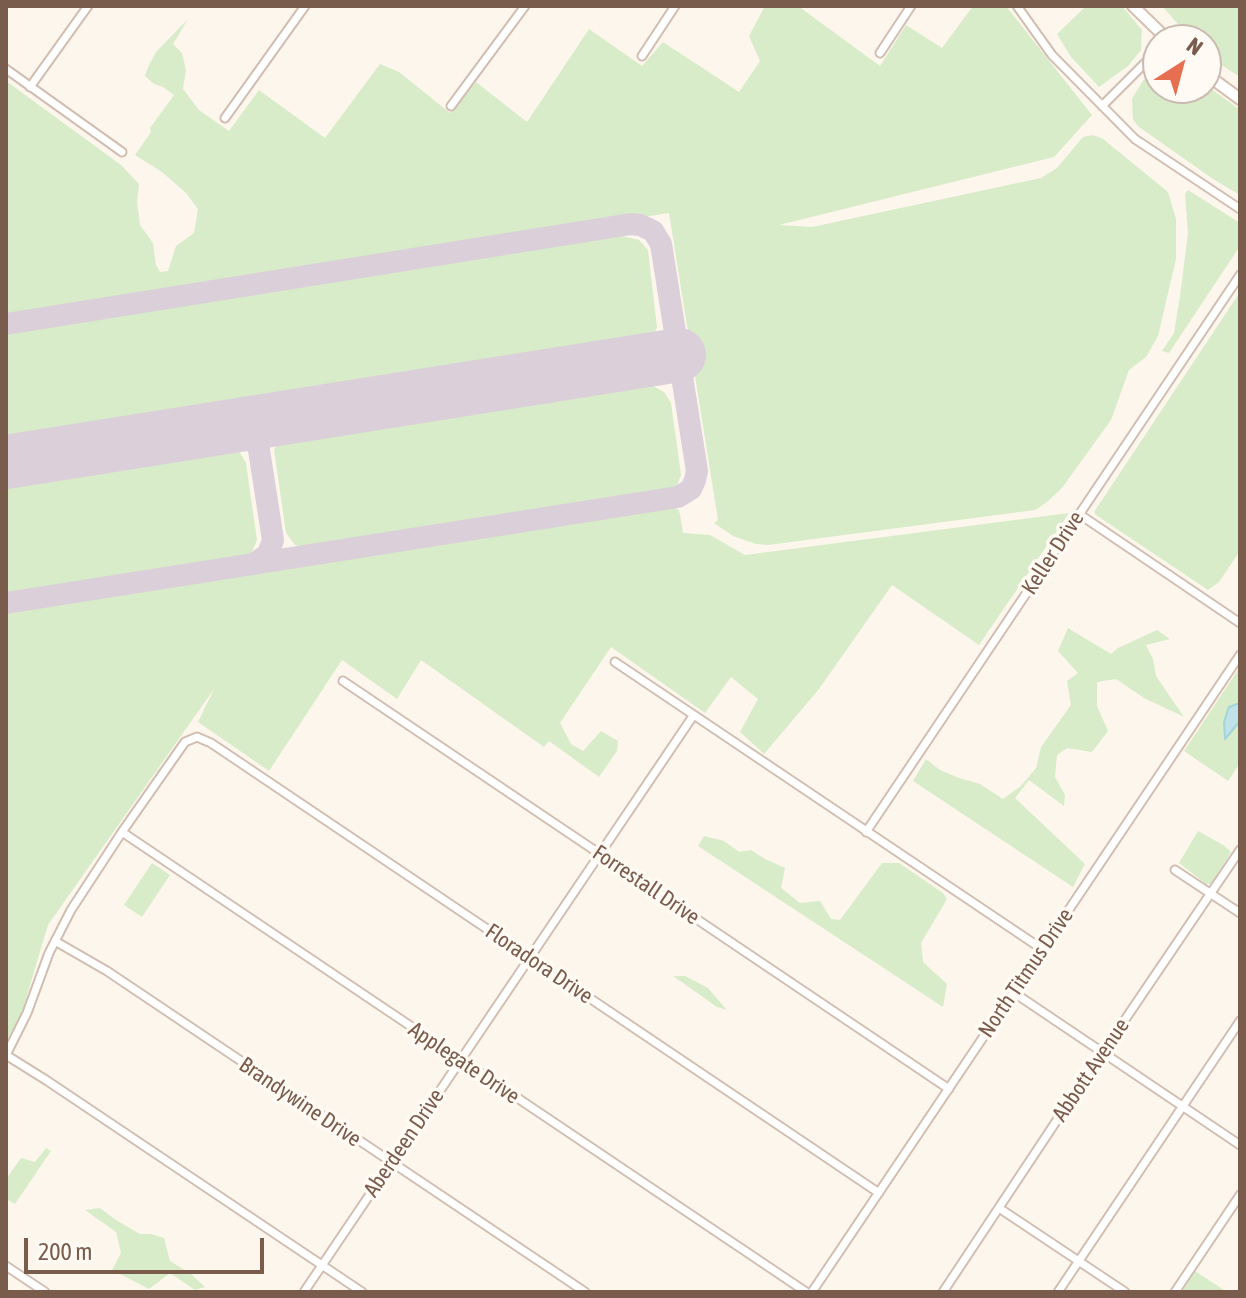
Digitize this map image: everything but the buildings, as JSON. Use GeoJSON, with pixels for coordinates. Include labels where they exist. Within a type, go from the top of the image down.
{"type":"FeatureCollection","features":[{"type":"Feature","properties":{"kind":"main road"},"geometry":{"type":"LineString","coordinates":[[1133,6],[1152,24]]}},
{"type":"Feature","properties":{"kind":"main road"},"geometry":{"type":"LineString","coordinates":[[1222,86],[1240,99]]}},
{"type":"Feature","properties":{"kind":"street"},"geometry":{"type":"LineString","coordinates":[[30,87],[88,6]]}},
{"type":"Feature","properties":{"kind":"street"},"geometry":{"type":"LineString","coordinates":[[225,118],[305,6]]}},
{"type":"Feature","properties":{"kind":"street"},"geometry":{"type":"LineString","coordinates":[[451,106],[525,6]]}},
{"type":"Feature","properties":{"kind":"street"},"geometry":{"type":"LineString","coordinates":[[642,56],[675,6]]}},
{"type":"Feature","properties":{"kind":"street"},"geometry":{"type":"LineString","coordinates":[[880,53],[911,6]]}},
{"type":"Feature","properties":{"kind":"street"},"geometry":{"type":"LineString","coordinates":[[1017,6],[1052,55],[1135,139],[1240,209]]}},
{"type":"Feature","properties":{"kind":"street"},"geometry":{"type":"LineString","coordinates":[[1102,106],[1142,66]]}},
{"type":"Feature","properties":{"kind":"street"},"geometry":{"type":"LineString","coordinates":[[6,69],[122,152]]}},
{"type":"Feature","properties":{"kind":"street","name":"Keller Drive"},"geometry":{"type":"LineString","coordinates":[[866,832],[1240,275]]}},
{"type":"Feature","properties":{"kind":"street"},"geometry":{"type":"LineString","coordinates":[[1079,514],[1240,623]]}},
{"type":"Feature","properties":{"kind":"street","name":"North Titmus Drive"},"geometry":{"type":"LineString","coordinates":[[809,1292],[879,1193],[1240,655]]}},
{"type":"Feature","properties":{"kind":"street"},"geometry":{"type":"LineString","coordinates":[[615,662],[1042,949]]}},
{"type":"Feature","properties":{"kind":"street","name":"Forrestall Drive"},"geometry":{"type":"LineString","coordinates":[[343,681],[949,1089]]}},
{"type":"Feature","properties":{"kind":"street","name":"Aberdeen Drive"},"geometry":{"type":"LineString","coordinates":[[304,1292],[693,716]]}},
{"type":"Feature","properties":{"kind":"street","name":"Floradora Drive"},"geometry":{"type":"LineString","coordinates":[[122,832],[185,742],[197,737],[211,743],[879,1193]]}},
{"type":"Feature","properties":{"kind":"street"},"geometry":{"type":"LineString","coordinates":[[122,832],[71,910],[6,1055],[362,1292]]}},
{"type":"Feature","properties":{"kind":"street","name":"Applegate Drive"},"geometry":{"type":"LineString","coordinates":[[122,832],[809,1292]]}},
{"type":"Feature","properties":{"kind":"street","name":"Abbott Avenue"},"geometry":{"type":"LineString","coordinates":[[943,1292],[1240,850]]}},
{"type":"Feature","properties":{"kind":"street"},"geometry":{"type":"LineString","coordinates":[[1175,870],[1240,913]]}},
{"type":"Feature","properties":{"kind":"street","name":"Brandywine Drive"},"geometry":{"type":"LineString","coordinates":[[55,941],[107,971],[585,1292]]}},
{"type":"Feature","properties":{"kind":"street"},"geometry":{"type":"LineString","coordinates":[[1013,992],[1240,1145]]}},
{"type":"Feature","properties":{"kind":"street"},"geometry":{"type":"LineString","coordinates":[[1058,1292],[1240,1021]]}},
{"type":"Feature","properties":{"kind":"street"},"geometry":{"type":"LineString","coordinates":[[1175,1292],[1240,1195]]}},
{"type":"Feature","properties":{"kind":"street"},"geometry":{"type":"LineString","coordinates":[[999,1208],[1125,1292]]}},
{"type":"Feature","properties":{"kind":"street"},"geometry":{"type":"LineString","coordinates":[[6,1266],[45,1292]]}},
{"type":"Feature","properties":{"kind":"green space"},"geometry":{"type":"Polygon","coordinates":[[[765,6],[798,6],[880,66],[906,25],[942,48],[973,6],[1006,6],[1092,115],[1054,157],[779,225],[812,227],[1041,178],[1057,168],[1083,137],[1093,135],[1103,139],[1168,192],[1176,219],[1176,259],[1158,336],[1146,357],[1129,370],[1111,420],[1062,488],[1035,510],[768,545],[733,536],[714,523],[718,520],[669,213],[175,291],[172,288],[164,289],[161,293],[6,318],[6,81],[121,165],[139,184],[137,202],[140,225],[153,243],[160,272],[168,271],[176,246],[194,233],[198,209],[186,193],[162,172],[135,155],[174,95],[145,76],[148,67],[156,52],[188,19],[173,44],[182,53],[186,70],[183,89],[199,110],[229,131],[259,90],[325,138],[380,64],[399,72],[450,113],[476,82],[527,122],[589,29],[642,66],[663,42],[739,92],[760,61],[749,36],[765,6]]]}},
{"type":"Feature","properties":{"kind":"green space"},"geometry":{"type":"Polygon","coordinates":[[[1086,6],[1122,6],[1142,30],[1141,50],[1128,66],[1099,87],[1071,57],[1057,34],[1086,6]]]}},
{"type":"Feature","properties":{"kind":"green space"},"geometry":{"type":"Polygon","coordinates":[[[1162,6],[1240,6],[1240,77],[1222,65],[1222,24],[1178,24],[1162,6]]]}},
{"type":"Feature","properties":{"kind":"green space"},"geometry":{"type":"Polygon","coordinates":[[[1142,82],[1142,104],[1222,104],[1222,97],[1240,110],[1240,195],[1139,127],[1133,120],[1132,99],[1142,82]]]}},
{"type":"Feature","properties":{"kind":"green space"},"geometry":{"type":"Polygon","coordinates":[[[1188,190],[1240,223],[1240,246],[1169,353],[1162,351],[1174,333],[1180,296],[1188,233],[1185,194],[1188,190]]]}},
{"type":"Feature","properties":{"kind":"green space"},"geometry":{"type":"Polygon","coordinates":[[[622,236],[639,240],[648,250],[657,328],[649,340],[635,346],[6,444],[6,334],[622,236]]]}},
{"type":"Feature","properties":{"kind":"green space"},"geometry":{"type":"Polygon","coordinates":[[[1240,292],[1240,551],[1219,582],[1208,590],[1094,512],[1240,292]]]}},
{"type":"Feature","properties":{"kind":"green space"},"geometry":{"type":"Polygon","coordinates":[[[635,380],[664,392],[671,403],[681,475],[677,485],[667,492],[307,549],[295,545],[286,533],[274,450],[278,442],[290,437],[635,380]]]}},
{"type":"Feature","properties":{"kind":"green space"},"geometry":{"type":"Polygon","coordinates":[[[224,447],[239,451],[246,463],[257,540],[251,554],[241,560],[6,597],[6,482],[224,447]]]}},
{"type":"Feature","properties":{"kind":"green space"},"geometry":{"type":"Polygon","coordinates":[[[671,507],[678,509],[683,533],[710,535],[745,555],[1069,513],[979,645],[892,585],[819,689],[764,754],[740,732],[758,699],[731,677],[705,713],[611,647],[560,723],[571,744],[583,751],[601,731],[618,741],[617,751],[599,777],[549,741],[544,747],[421,660],[397,699],[342,660],[269,771],[198,722],[214,689],[48,925],[20,1019],[6,1040],[6,613],[671,507]]]}},
{"type":"Feature","properties":{"kind":"green space"},"geometry":{"type":"Polygon","coordinates":[[[1068,628],[1111,654],[1157,630],[1170,639],[1146,645],[1156,676],[1184,717],[1144,698],[1116,679],[1097,682],[1097,706],[1108,731],[1092,752],[1067,748],[1057,755],[1055,777],[1065,795],[1064,806],[1029,780],[1015,798],[1085,864],[1073,887],[913,781],[926,759],[940,770],[980,784],[1003,799],[1021,786],[1036,768],[1041,747],[1071,705],[1067,681],[1078,673],[1058,651],[1068,628]]]}},
{"type":"Feature","properties":{"kind":"green space"},"geometry":{"type":"Polygon","coordinates":[[[1240,667],[1240,703],[1229,707],[1224,722],[1225,738],[1240,721],[1240,763],[1228,781],[1184,751],[1240,667]]]}},
{"type":"Feature","properties":{"kind":"green space"},"geometry":{"type":"Polygon","coordinates":[[[1198,831],[1231,852],[1211,884],[1206,884],[1179,863],[1198,831]]]}},
{"type":"Feature","properties":{"kind":"green space"},"geometry":{"type":"Polygon","coordinates":[[[704,836],[724,841],[739,852],[751,850],[785,868],[781,888],[800,903],[820,901],[831,919],[840,920],[882,863],[899,863],[943,893],[947,899],[921,943],[923,962],[947,984],[943,1007],[698,846],[704,836]]]}},
{"type":"Feature","properties":{"kind":"green space"},"geometry":{"type":"Polygon","coordinates":[[[152,863],[170,875],[142,917],[124,905],[152,863]]]}},
{"type":"Feature","properties":{"kind":"green space"},"geometry":{"type":"Polygon","coordinates":[[[673,976],[685,976],[708,988],[727,1010],[717,1007],[673,976]]]}},
{"type":"Feature","properties":{"kind":"green space"},"geometry":{"type":"Polygon","coordinates":[[[46,1148],[51,1151],[15,1204],[6,1199],[6,1179],[21,1158],[35,1162],[46,1148]]]}},
{"type":"Feature","properties":{"kind":"green space"},"geometry":{"type":"Polygon","coordinates":[[[100,1208],[140,1234],[164,1238],[170,1261],[205,1287],[195,1290],[170,1273],[149,1289],[112,1270],[121,1253],[116,1232],[85,1210],[100,1208]]]}},
{"type":"Feature","properties":{"kind":"green space"},"geometry":{"type":"Polygon","coordinates":[[[1195,1271],[1227,1292],[1182,1292],[1195,1271]]]}},
{"type":"Feature","properties":{"kind":"water"},"geometry":{"type":"Polygon","coordinates":[[[1240,703],[1240,721],[1225,739],[1224,722],[1229,707],[1240,703]]]}},
{"type":"Feature","properties":{"kind":"taxiway"},"geometry":{"type":"LineString","coordinates":[[6,324],[640,225],[653,231],[661,244],[697,471],[691,489],[678,497],[6,603]]}},
{"type":"Feature","properties":{"kind":"taxiway"},"geometry":{"type":"LineString","coordinates":[[259,450],[259,441],[265,429],[282,418]]}},
{"type":"Feature","properties":{"kind":"taxiway"},"geometry":{"type":"LineString","coordinates":[[229,427],[247,432],[259,450],[273,540],[268,554],[254,564]]}},
{"type":"Feature","properties":{"kind":"runway"},"geometry":{"type":"LineString","coordinates":[[6,462],[679,355]]}}]}
